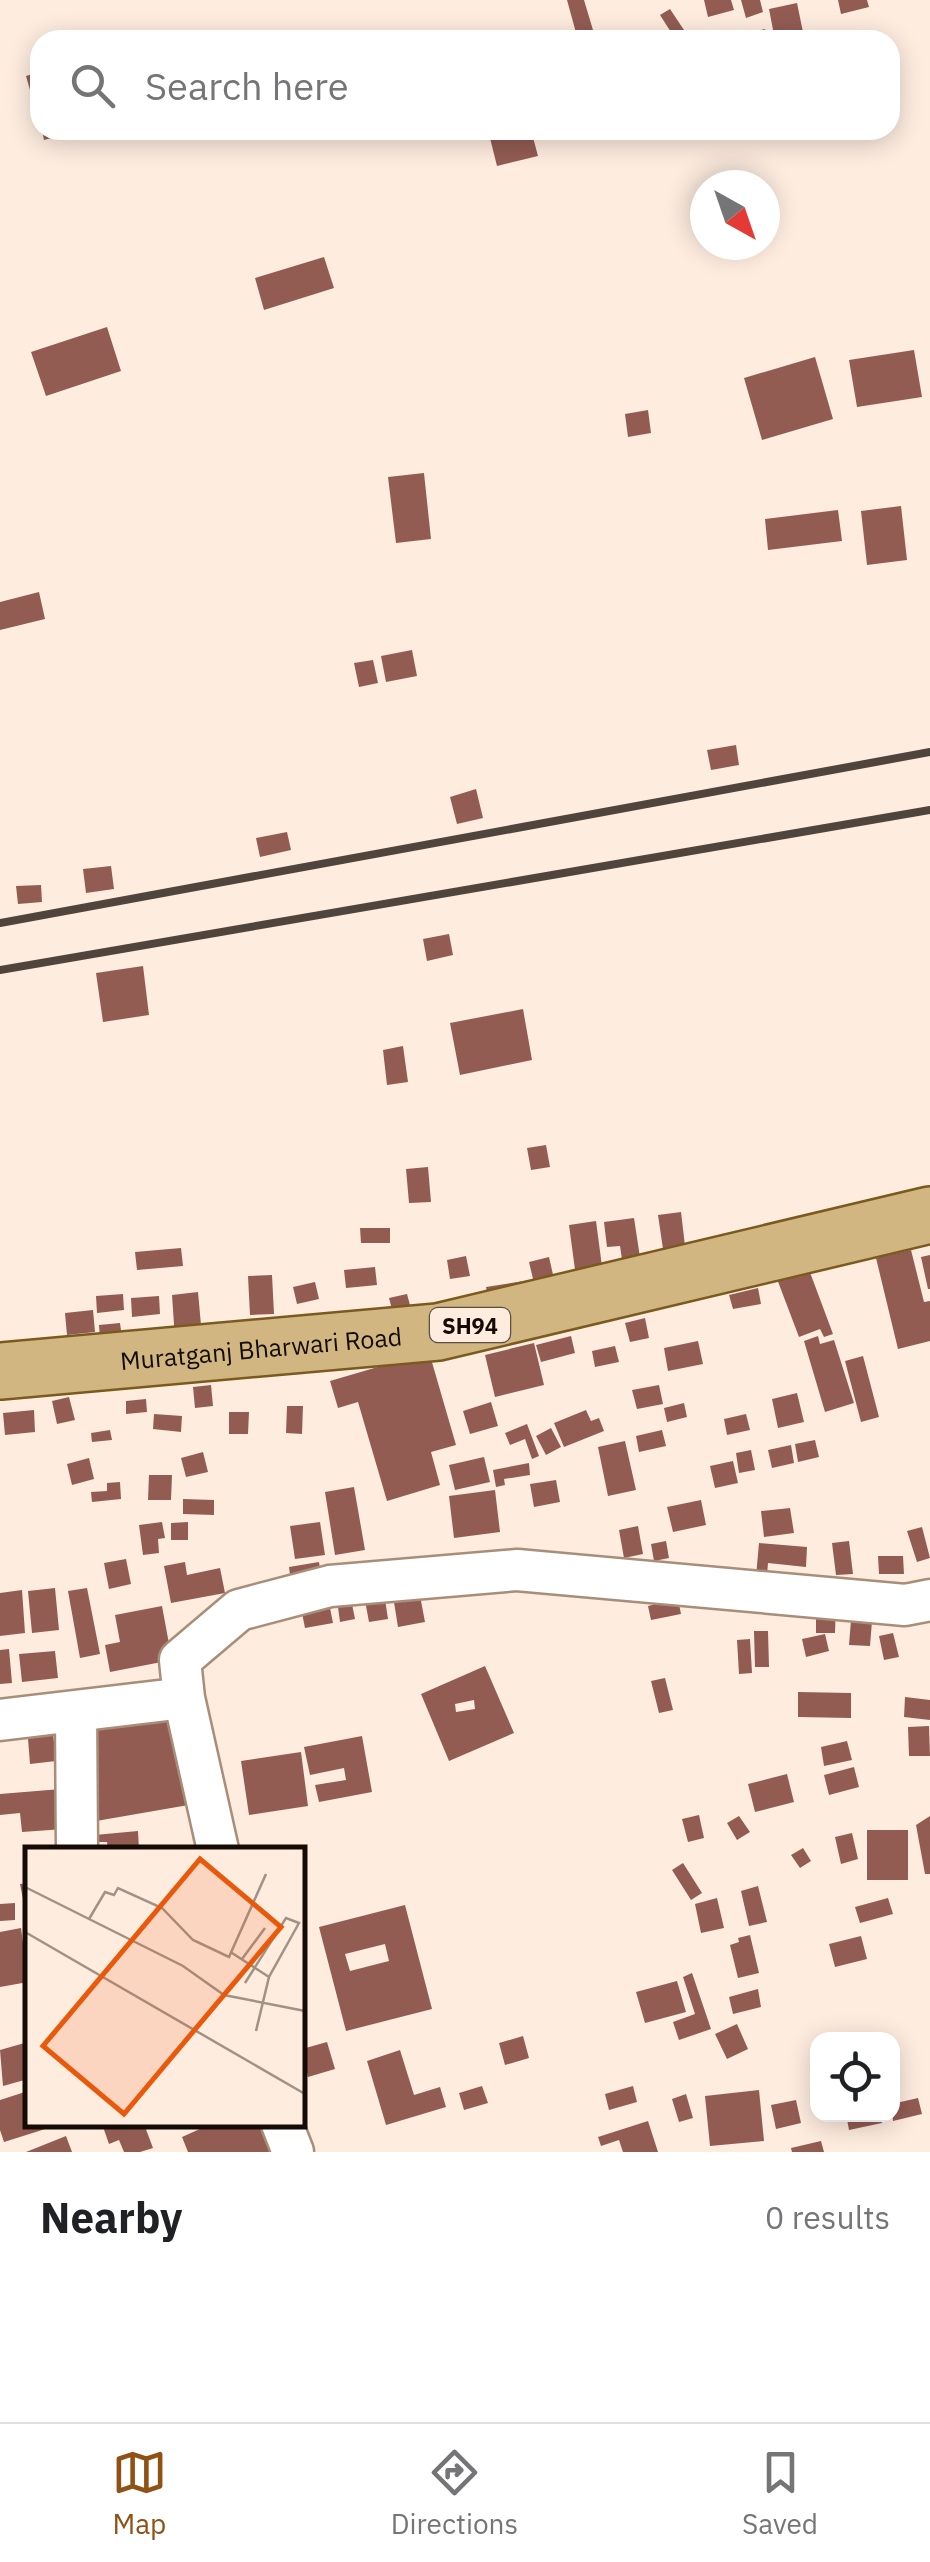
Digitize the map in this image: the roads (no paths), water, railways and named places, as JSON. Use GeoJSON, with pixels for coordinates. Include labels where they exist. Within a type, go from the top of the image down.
{"type":"FeatureCollection","features":[{"type":"Feature","properties":{"kind":"main road","name":"Muratganj Bharwari Road"},"geometry":{"type":"LineString","coordinates":[[0,1371],[438,1332],[930,1216]]}},
{"type":"Feature","properties":{"kind":"street"},"geometry":{"type":"LineString","coordinates":[[217,1847],[184,1698],[180,1660],[239,1610],[330,1586],[518,1570],[904,1605],[930,1600]]}},
{"type":"Feature","properties":{"kind":"street"},"geometry":{"type":"LineString","coordinates":[[0,1720],[184,1698]]}},
{"type":"Feature","properties":{"kind":"street"},"geometry":{"type":"LineString","coordinates":[[76,1713],[77,1847]]}},
{"type":"Feature","properties":{"kind":"street"},"geometry":{"type":"LineString","coordinates":[[283,2127],[293,2152]]}},
{"type":"Feature","properties":{"kind":"railway"},"geometry":{"type":"LineString","coordinates":[[0,923],[930,752]]}},
{"type":"Feature","properties":{"kind":"railway"},"geometry":{"type":"LineString","coordinates":[[0,970],[930,810]]}}]}
